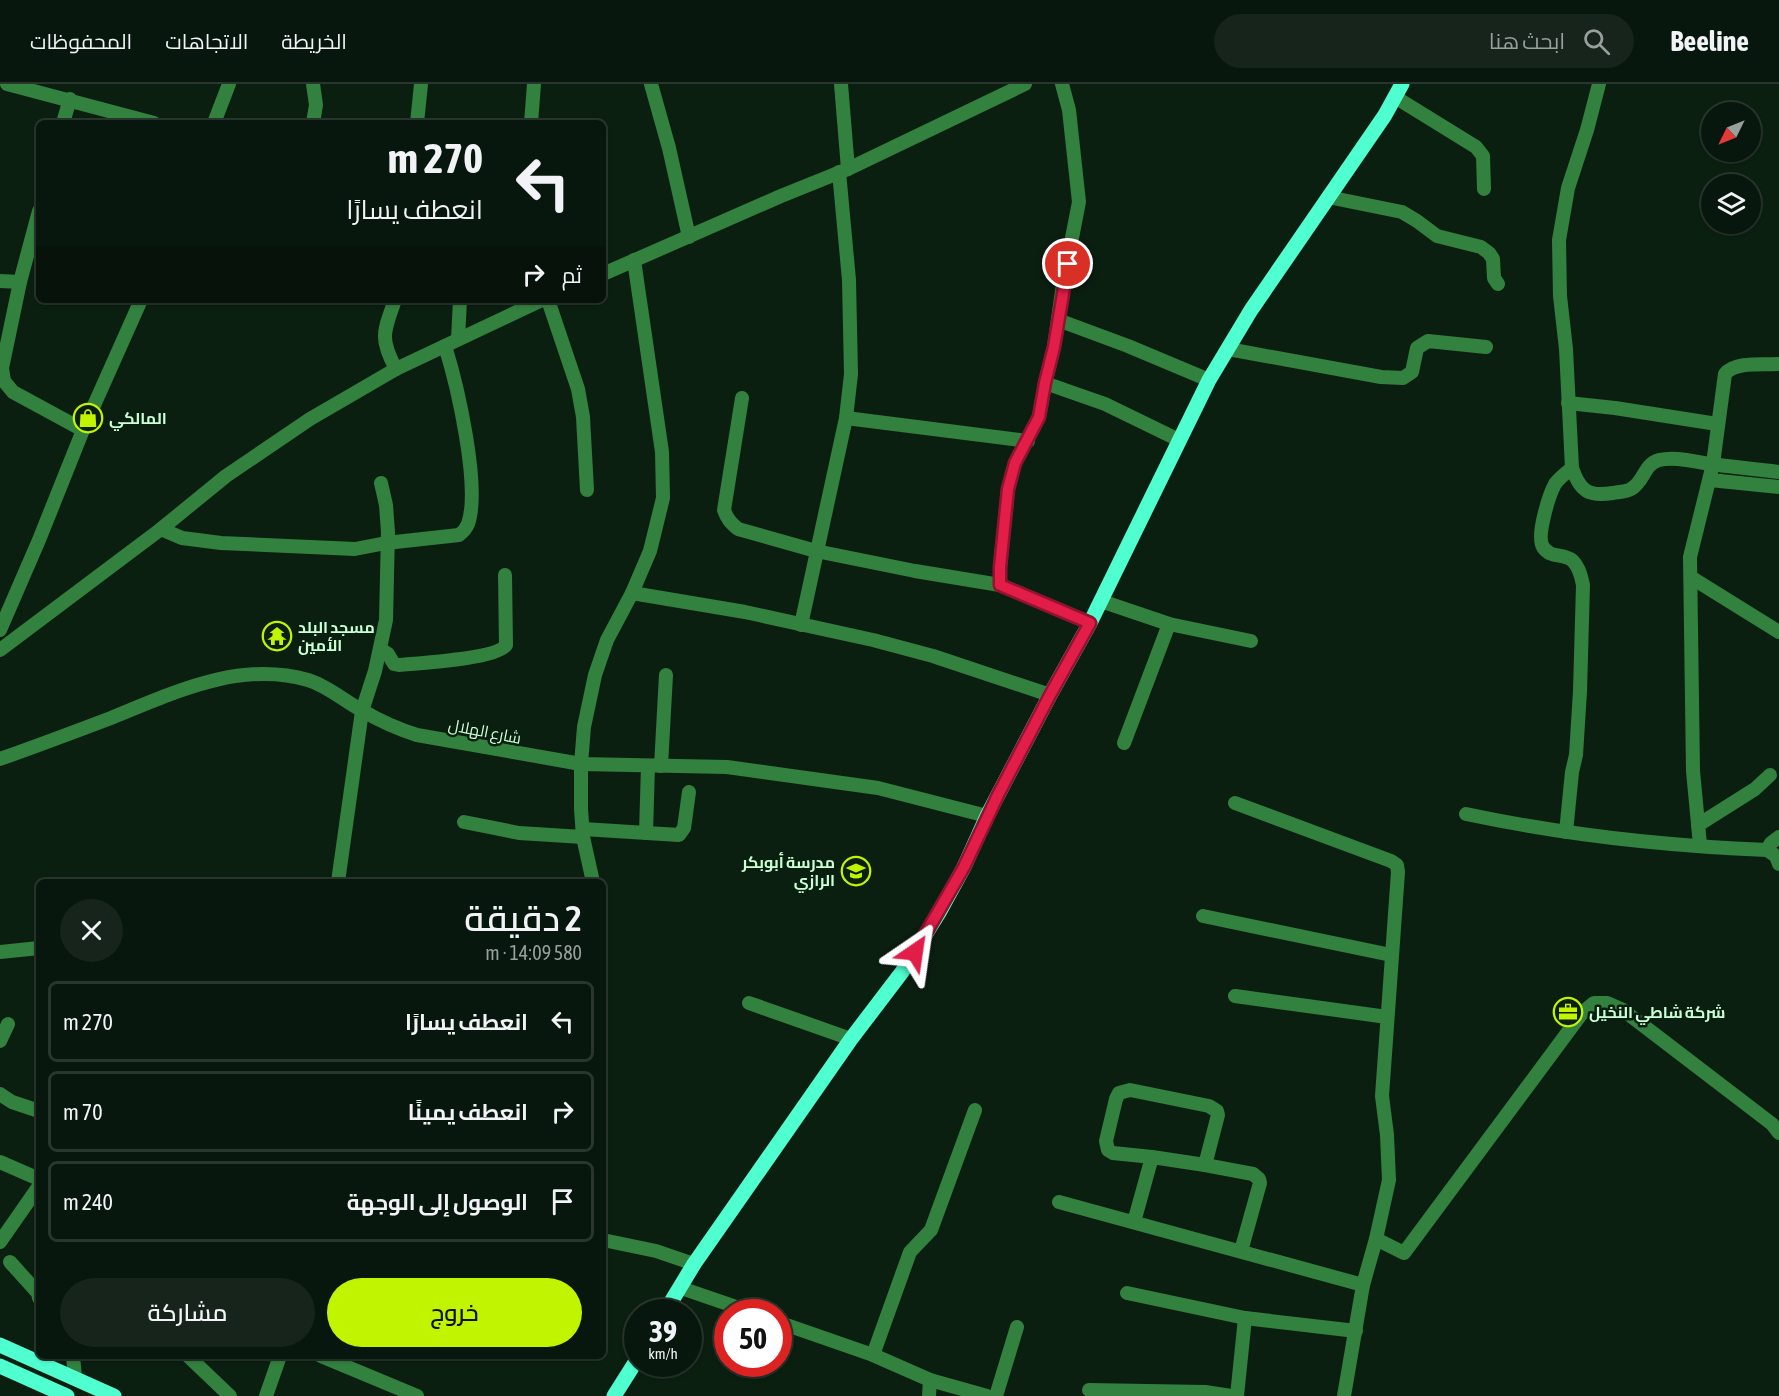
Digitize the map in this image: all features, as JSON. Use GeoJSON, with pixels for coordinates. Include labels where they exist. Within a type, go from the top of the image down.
{"type":"FeatureCollection","features":[{"type":"Feature","properties":{"kind":"main road"},"geometry":{"type":"LineString","coordinates":[[674,1299],[694,1264],[851,1039],[902,972],[940,911],[1050,695],[1090,623],[1209,380],[1251,310],[1385,115],[1398,90]]}},
{"type":"Feature","properties":{"kind":"main road"},"geometry":{"type":"LineString","coordinates":[[0,1345],[114,1396]]}},
{"type":"Feature","properties":{"kind":"main road"},"geometry":{"type":"LineString","coordinates":[[0,1366],[67,1396]]}},
{"type":"Feature","properties":{"kind":"main road"},"geometry":{"type":"LineString","coordinates":[[614,1396],[626,1377]]}},
{"type":"Feature","properties":{"kind":"street"},"geometry":{"type":"LineString","coordinates":[[8,84],[143,120]]}},
{"type":"Feature","properties":{"kind":"street"},"geometry":{"type":"LineString","coordinates":[[215,120],[229,84]]}},
{"type":"Feature","properties":{"kind":"street"},"geometry":{"type":"LineString","coordinates":[[314,84],[316,105],[314,120]]}},
{"type":"Feature","properties":{"kind":"street"},"geometry":{"type":"LineString","coordinates":[[417,120],[421,84]]}},
{"type":"Feature","properties":{"kind":"street"},"geometry":{"type":"LineString","coordinates":[[531,120],[534,84]]}},
{"type":"Feature","properties":{"kind":"street"},"geometry":{"type":"LineString","coordinates":[[651,84],[669,148],[689,237]]}},
{"type":"Feature","properties":{"kind":"street"},"geometry":{"type":"LineString","coordinates":[[801,625],[846,418],[851,374],[841,84]]}},
{"type":"Feature","properties":{"kind":"street"},"geometry":{"type":"LineString","coordinates":[[1000,585],[1008,489],[1015,463],[1039,417],[1054,347],[1079,202],[1069,110],[1062,84]]}},
{"type":"Feature","properties":{"kind":"street"},"geometry":{"type":"LineString","coordinates":[[1599,84],[1568,188],[1559,240],[1560,296],[1572,468],[1576,480],[1583,490],[1590,494],[1630,490],[1639,482],[1650,465],[1660,460],[1681,460],[1779,472]]}},
{"type":"Feature","properties":{"kind":"street"},"geometry":{"type":"LineString","coordinates":[[606,273],[844,171],[1018,86]]}},
{"type":"Feature","properties":{"kind":"street"},"geometry":{"type":"LineString","coordinates":[[1398,90],[1476,147],[1483,156],[1484,189]]}},
{"type":"Feature","properties":{"kind":"street"},"geometry":{"type":"LineString","coordinates":[[64,120],[70,99]]}},
{"type":"Feature","properties":{"kind":"street"},"geometry":{"type":"LineString","coordinates":[[1328,197],[1402,212],[1437,236],[1481,247],[1490,253],[1493,259],[1494,278],[1498,284]]}},
{"type":"Feature","properties":{"kind":"street"},"geometry":{"type":"LineString","coordinates":[[36,222],[20,282],[2,368],[4,381],[13,392],[82,430]]}},
{"type":"Feature","properties":{"kind":"street"},"geometry":{"type":"LineString","coordinates":[[592,879],[583,833],[581,764],[584,727],[595,675],[607,640],[632,592],[650,550],[663,498],[662,452],[634,260]]}},
{"type":"Feature","properties":{"kind":"street"},"geometry":{"type":"LineString","coordinates":[[0,281],[20,282]]}},
{"type":"Feature","properties":{"kind":"street"},"geometry":{"type":"LineString","coordinates":[[0,630],[39,540],[82,430],[140,303]]}},
{"type":"Feature","properties":{"kind":"street"},"geometry":{"type":"LineString","coordinates":[[394,303],[386,326],[384,342],[396,369]]}},
{"type":"Feature","properties":{"kind":"street"},"geometry":{"type":"LineString","coordinates":[[458,339],[460,303]]}},
{"type":"Feature","properties":{"kind":"street"},"geometry":{"type":"LineString","coordinates":[[0,650],[161,529],[226,476],[310,419],[396,369],[536,303]]}},
{"type":"Feature","properties":{"kind":"street"},"geometry":{"type":"LineString","coordinates":[[549,303],[578,388],[583,417],[587,490]]}},
{"type":"Feature","properties":{"kind":"street"},"geometry":{"type":"LineString","coordinates":[[1058,320],[1209,380]]}},
{"type":"Feature","properties":{"kind":"street"},"geometry":{"type":"LineString","coordinates":[[1228,350],[1381,377],[1402,378],[1412,372],[1417,348],[1428,341],[1486,347]]}},
{"type":"Feature","properties":{"kind":"street"},"geometry":{"type":"LineString","coordinates":[[161,529],[182,538],[221,543],[355,549],[386,543],[459,535],[467,528],[469,519],[471,493],[468,452],[457,395],[444,346]]}},
{"type":"Feature","properties":{"kind":"street"},"geometry":{"type":"LineString","coordinates":[[1700,845],[1692,748],[1690,557],[1710,480],[1725,374],[1729,369],[1736,367],[1779,364]]}},
{"type":"Feature","properties":{"kind":"street"},"geometry":{"type":"LineString","coordinates":[[1045,383],[1105,404],[1179,440]]}},
{"type":"Feature","properties":{"kind":"street"},"geometry":{"type":"LineString","coordinates":[[742,398],[724,510],[726,518],[738,529],[816,551],[1000,585],[1090,623]]}},
{"type":"Feature","properties":{"kind":"street"},"geometry":{"type":"LineString","coordinates":[[1568,403],[1717,424]]}},
{"type":"Feature","properties":{"kind":"street"},"geometry":{"type":"LineString","coordinates":[[846,418],[1028,441]]}},
{"type":"Feature","properties":{"kind":"street"},"geometry":{"type":"LineString","coordinates":[[1566,832],[1577,744],[1584,608],[1583,585],[1580,571],[1572,560],[1550,553],[1545,549],[1542,544],[1541,527],[1555,485],[1572,468]]}},
{"type":"Feature","properties":{"kind":"street"},"geometry":{"type":"LineString","coordinates":[[1710,480],[1779,487]]}},
{"type":"Feature","properties":{"kind":"street"},"geometry":{"type":"LineString","coordinates":[[338,879],[362,711],[386,620],[386,505],[381,483]]}},
{"type":"Feature","properties":{"kind":"street"},"geometry":{"type":"LineString","coordinates":[[380,649],[394,664],[399,665],[463,659],[501,651],[506,645],[505,575]]}},
{"type":"Feature","properties":{"kind":"street"},"geometry":{"type":"LineString","coordinates":[[1692,578],[1779,632]]}},
{"type":"Feature","properties":{"kind":"street"},"geometry":{"type":"LineString","coordinates":[[632,592],[745,612],[933,656],[1050,695]]}},
{"type":"Feature","properties":{"kind":"street"},"geometry":{"type":"LineString","coordinates":[[1101,600],[1169,624],[1251,641]]}},
{"type":"Feature","properties":{"kind":"street"},"geometry":{"type":"LineString","coordinates":[[1124,743],[1169,624]]}},
{"type":"Feature","properties":{"kind":"street","name":"شارع الهلال"},"geometry":{"type":"LineString","coordinates":[[0,759],[196,685],[230,676],[284,674],[302,678],[326,688],[362,711],[417,735],[581,764],[727,767],[878,788],[987,816]]}},
{"type":"Feature","properties":{"kind":"street"},"geometry":{"type":"LineString","coordinates":[[646,833],[666,675]]}},
{"type":"Feature","properties":{"kind":"street"},"geometry":{"type":"LineString","coordinates":[[1698,825],[1755,789],[1770,775]]}},
{"type":"Feature","properties":{"kind":"street"},"geometry":{"type":"LineString","coordinates":[[464,822],[519,833],[679,835],[682,832],[689,792]]}},
{"type":"Feature","properties":{"kind":"street"},"geometry":{"type":"LineString","coordinates":[[1235,802],[1391,861],[1397,866],[1382,1096],[1389,1180],[1363,1285],[1344,1396]]}},
{"type":"Feature","properties":{"kind":"street"},"geometry":{"type":"LineString","coordinates":[[1466,814],[1527,827],[1629,841],[1767,850],[1776,856],[1779,864]]}},
{"type":"Feature","properties":{"kind":"street"},"geometry":{"type":"LineString","coordinates":[[1767,850],[1771,843],[1779,837]]}},
{"type":"Feature","properties":{"kind":"street"},"geometry":{"type":"LineString","coordinates":[[1203,916],[1391,955]]}},
{"type":"Feature","properties":{"kind":"street"},"geometry":{"type":"LineString","coordinates":[[0,952],[36,948]]}},
{"type":"Feature","properties":{"kind":"street"},"geometry":{"type":"LineString","coordinates":[[1235,996],[1387,1017]]}},
{"type":"Feature","properties":{"kind":"street"},"geometry":{"type":"LineString","coordinates":[[749,1003],[851,1039]]}},
{"type":"Feature","properties":{"kind":"street"},"geometry":{"type":"LineString","coordinates":[[1376,1239],[1404,1253],[1582,1013],[1594,1003],[1607,1003],[1623,1010],[1763,1117],[1779,1133]]}},
{"type":"Feature","properties":{"kind":"street"},"geometry":{"type":"LineString","coordinates":[[0,1041],[8,1024]]}},
{"type":"Feature","properties":{"kind":"street"},"geometry":{"type":"LineString","coordinates":[[1205,1165],[1218,1115],[1217,1111],[1209,1106],[1125,1090],[1116,1099],[1106,1146],[1113,1153],[1205,1165],[1253,1174],[1259,1179],[1260,1183],[1241,1251]]}},
{"type":"Feature","properties":{"kind":"street"},"geometry":{"type":"LineString","coordinates":[[0,1094],[12,1102],[36,1110]]}},
{"type":"Feature","properties":{"kind":"street"},"geometry":{"type":"LineString","coordinates":[[873,1354],[910,1252],[931,1230],[975,1110]]}},
{"type":"Feature","properties":{"kind":"street"},"geometry":{"type":"LineString","coordinates":[[1134,1222],[1152,1157]]}},
{"type":"Feature","properties":{"kind":"street"},"geometry":{"type":"LineString","coordinates":[[0,1162],[36,1178]]}},
{"type":"Feature","properties":{"kind":"street"},"geometry":{"type":"LineString","coordinates":[[0,1242],[36,1190]]}},
{"type":"Feature","properties":{"kind":"street"},"geometry":{"type":"LineString","coordinates":[[1059,1202],[1363,1285]]}},
{"type":"Feature","properties":{"kind":"street"},"geometry":{"type":"LineString","coordinates":[[606,1241],[656,1251],[694,1264]]}},
{"type":"Feature","properties":{"kind":"street"},"geometry":{"type":"LineString","coordinates":[[10,1262],[36,1291]]}},
{"type":"Feature","properties":{"kind":"street"},"geometry":{"type":"LineString","coordinates":[[681,1288],[714,1299]]}},
{"type":"Feature","properties":{"kind":"street"},"geometry":{"type":"LineString","coordinates":[[1127,1293],[1245,1318],[1356,1331]]}},
{"type":"Feature","properties":{"kind":"street"},"geometry":{"type":"LineString","coordinates":[[1237,1396],[1245,1318]]}},
{"type":"Feature","properties":{"kind":"street"},"geometry":{"type":"LineString","coordinates":[[792,1327],[873,1354],[930,1380],[987,1396]]}},
{"type":"Feature","properties":{"kind":"street"},"geometry":{"type":"LineString","coordinates":[[996,1396],[1017,1327]]}},
{"type":"Feature","properties":{"kind":"street"},"geometry":{"type":"LineString","coordinates":[[73,1359],[75,1377]]}},
{"type":"Feature","properties":{"kind":"street"},"geometry":{"type":"LineString","coordinates":[[191,1359],[230,1396]]}},
{"type":"Feature","properties":{"kind":"street"},"geometry":{"type":"LineString","coordinates":[[266,1396],[279,1359]]}},
{"type":"Feature","properties":{"kind":"street"},"geometry":{"type":"LineString","coordinates":[[328,1359],[417,1396]]}},
{"type":"Feature","properties":{"kind":"street"},"geometry":{"type":"LineString","coordinates":[[929,1396],[930,1380]]}},
{"type":"Feature","properties":{"kind":"street"},"geometry":{"type":"LineString","coordinates":[[1089,1390],[1204,1392],[1232,1396]]}},
{"type":"Feature","properties":{"kind":"place","name":"المالكي"},"geometry":{"type":"Point","coordinates":[88,418]}},
{"type":"Feature","properties":{"kind":"place","name":"مسجد البلد الأمين"},"geometry":{"type":"Point","coordinates":[277,636]}},
{"type":"Feature","properties":{"kind":"place","name":"مدرسة أبوبكر الرازي"},"geometry":{"type":"Point","coordinates":[856,871]}},
{"type":"Feature","properties":{"kind":"place","name":"شركة شاطي النخيل"},"geometry":{"type":"Point","coordinates":[1568,1012]}},
{"type":"Feature","properties":{"kind":"route"},"geometry":{"type":"LineString","coordinates":[[915,952],[964,867],[987,816],[1090,623],[1000,585],[1008,489],[1015,463],[1039,417],[1068,264]]}}]}
